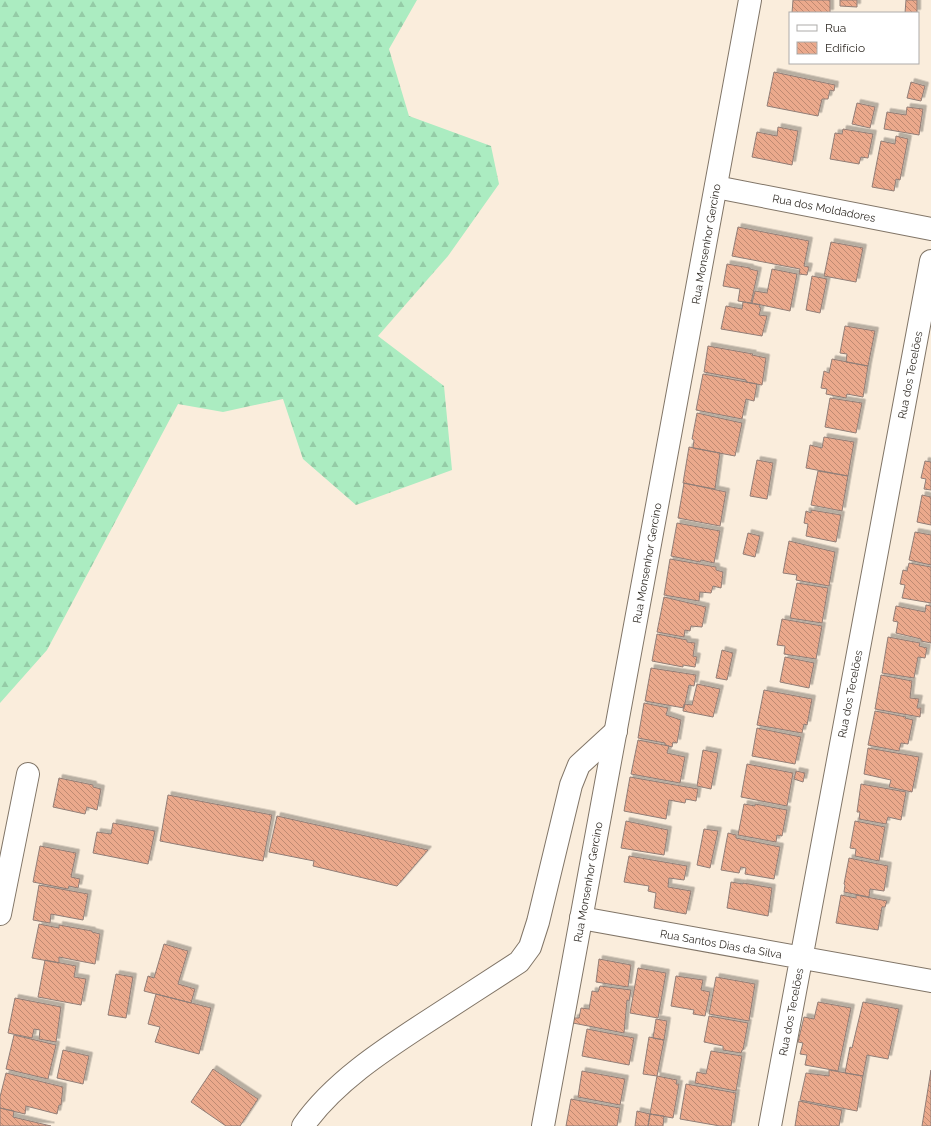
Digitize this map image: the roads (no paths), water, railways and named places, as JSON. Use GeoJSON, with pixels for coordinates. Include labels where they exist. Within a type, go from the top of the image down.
{"type":"FeatureCollection","features":[{"type":"Feature","properties":{"kind":"street","name":"Rua Monsenhor Gercino"},"geometry":{"type":"LineString","coordinates":[[543,1126],[750,0]]}},
{"type":"Feature","properties":{"kind":"street","name":"Rua dos Moldadores"},"geometry":{"type":"LineString","coordinates":[[716,188],[931,229]]}},
{"type":"Feature","properties":{"kind":"street","name":"Rua dos Tecelões"},"geometry":{"type":"LineString","coordinates":[[770,1126],[931,261]]}},
{"type":"Feature","properties":{"kind":"street"},"geometry":{"type":"LineString","coordinates":[[303,1126],[310,1116],[336,1089],[379,1053],[519,962],[530,947],[538,922],[571,784],[579,766],[616,731]]}},
{"type":"Feature","properties":{"kind":"street"},"geometry":{"type":"LineString","coordinates":[[0,914],[28,774]]}},
{"type":"Feature","properties":{"kind":"street","name":"Rua Santos Dias da Silva"},"geometry":{"type":"LineString","coordinates":[[582,918],[931,981]]}}]}
